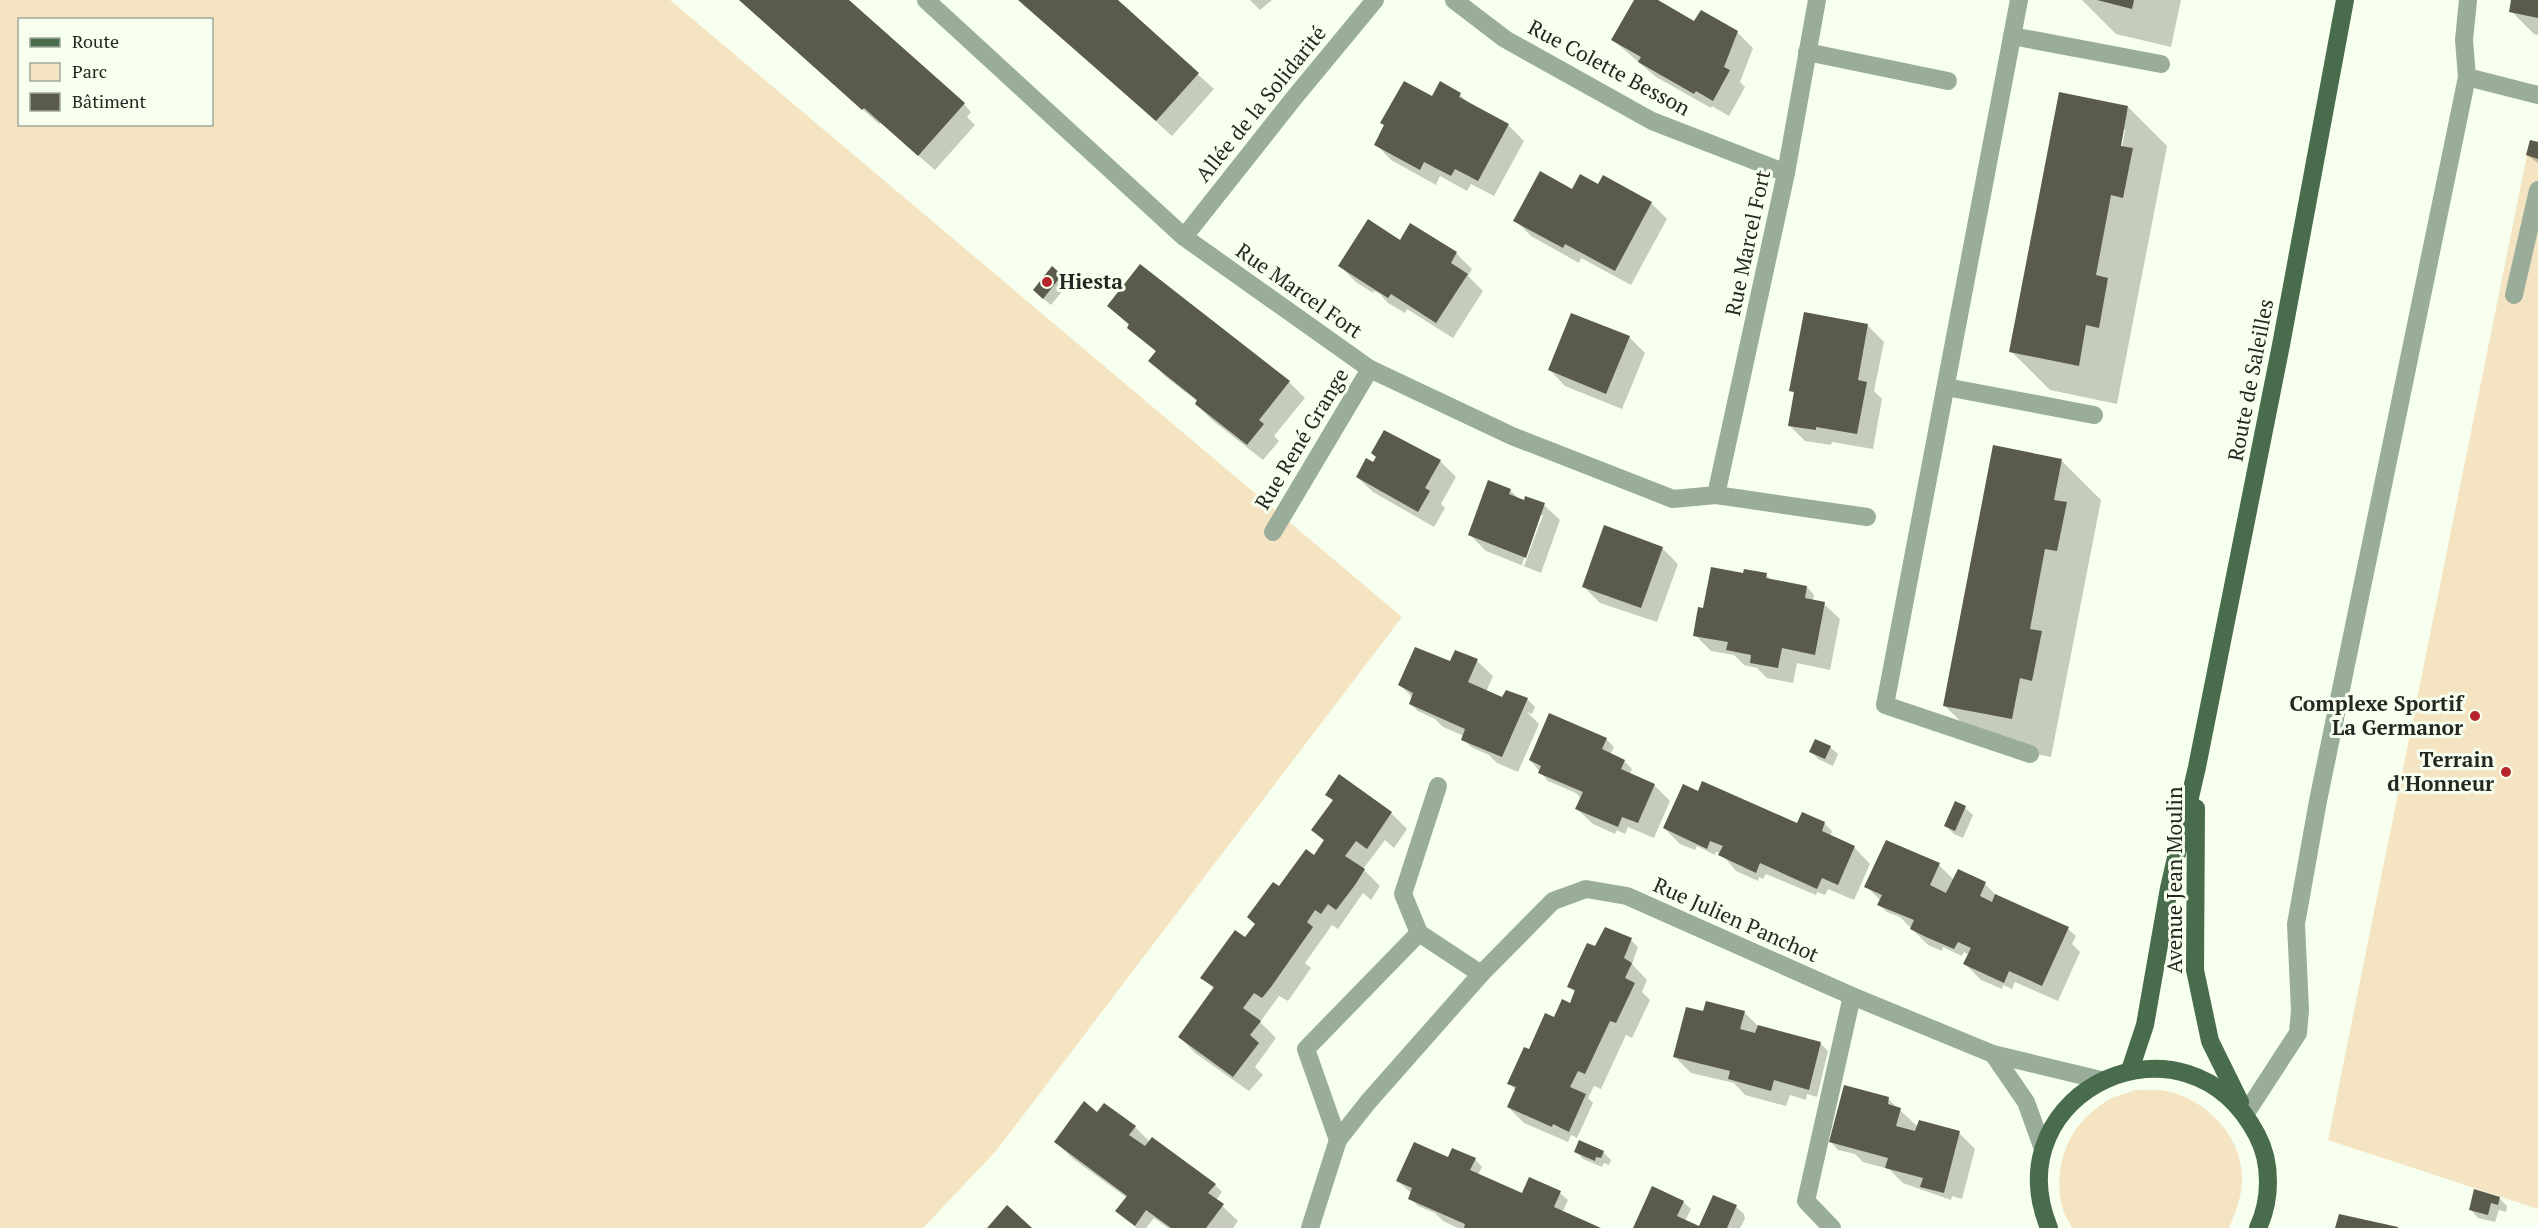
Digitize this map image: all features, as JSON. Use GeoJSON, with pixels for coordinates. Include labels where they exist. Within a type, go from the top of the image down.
{"type":"FeatureCollection","features":[{"type":"Feature","properties":{"kind":"main road","name":"Route de Saleilles"},"geometry":{"type":"LineString","coordinates":[[2197,767],[2283,333],[2345,0]]}},
{"type":"Feature","properties":{"kind":"main road","name":"Avenue Jean Moulin"},"geometry":{"type":"LineString","coordinates":[[2130,1070],[2145,1025],[2171,879],[2197,767]]}},
{"type":"Feature","properties":{"kind":"main road","name":"Avenue Jean Moulin"},"geometry":{"type":"LineString","coordinates":[[2197,767],[2195,970],[2210,1041],[2262,1145],[2269,1180],[2264,1215],[2258,1228]]}},
{"type":"Feature","properties":{"kind":"main road"},"geometry":{"type":"LineString","coordinates":[[2049,1228],[2042,1210],[2039,1180],[2043,1149],[2056,1121],[2076,1097],[2101,1080],[2130,1070],[2162,1068],[2194,1075],[2222,1091],[2246,1113]]}},
{"type":"Feature","properties":{"kind":"street","name":"Rue Marcel Fort"},"geometry":{"type":"LineString","coordinates":[[926,0],[1184,237],[1370,369],[1512,436],[1673,499],[1716,495],[1867,517]]}},
{"type":"Feature","properties":{"kind":"street","name":"Allée de la Solidarité"},"geometry":{"type":"LineString","coordinates":[[1184,237],[1375,0]]}},
{"type":"Feature","properties":{"kind":"street","name":"Rue Colette Besson"},"geometry":{"type":"LineString","coordinates":[[1455,0],[1505,39],[1652,121],[1786,173]]}},
{"type":"Feature","properties":{"kind":"street","name":"Rue Marcel Fort"},"geometry":{"type":"LineString","coordinates":[[1716,495],[1786,173],[1816,0]]}},
{"type":"Feature","properties":{"kind":"street"},"geometry":{"type":"LineString","coordinates":[[2019,0],[1885,705],[2030,754]]}},
{"type":"Feature","properties":{"kind":"street"},"geometry":{"type":"LineString","coordinates":[[2246,1113],[2298,1033],[2300,1010],[2296,932],[2298,913],[2323,777],[2467,77],[2464,40],[2468,0]]}},
{"type":"Feature","properties":{"kind":"street"},"geometry":{"type":"LineString","coordinates":[[2012,36],[2161,64]]}},
{"type":"Feature","properties":{"kind":"street"},"geometry":{"type":"LineString","coordinates":[[1807,52],[1948,81]]}},
{"type":"Feature","properties":{"kind":"street"},"geometry":{"type":"LineString","coordinates":[[2467,77],[2538,95]]}},
{"type":"Feature","properties":{"kind":"street"},"geometry":{"type":"LineString","coordinates":[[2514,295],[2538,190]]}},
{"type":"Feature","properties":{"kind":"street","name":"Rue René Grange"},"geometry":{"type":"LineString","coordinates":[[1273,532],[1370,369]]}},
{"type":"Feature","properties":{"kind":"street"},"geometry":{"type":"LineString","coordinates":[[1946,387],[2094,415]]}},
{"type":"Feature","properties":{"kind":"street"},"geometry":{"type":"LineString","coordinates":[[1438,786],[1403,894],[1419,933],[1481,974]]}},
{"type":"Feature","properties":{"kind":"street","name":"Rue Julien Panchot"},"geometry":{"type":"LineString","coordinates":[[1310,1228],[1338,1140],[1368,1102],[1481,974],[1552,901],[1586,889],[1627,896],[1852,996],[1993,1053],[2101,1080]]}},
{"type":"Feature","properties":{"kind":"street"},"geometry":{"type":"LineString","coordinates":[[1338,1140],[1306,1049],[1419,933]]}},
{"type":"Feature","properties":{"kind":"street"},"geometry":{"type":"LineString","coordinates":[[1832,1228],[1806,1201],[1852,996]]}},
{"type":"Feature","properties":{"kind":"street"},"geometry":{"type":"LineString","coordinates":[[1993,1053],[2026,1102],[2043,1149]]}},
{"type":"Feature","properties":{"kind":"green space"},"geometry":{"type":"Polygon","coordinates":[[[0,0],[670,0],[1402,617],[996,1151],[923,1228],[0,1228],[0,0]]]}},
{"type":"Feature","properties":{"kind":"green space","name":"Complexe Sportif La Germanor"},"geometry":{"type":"Polygon","coordinates":[[[2530,140],[2538,142],[2538,1209],[2328,1140],[2530,140]]]}},
{"type":"Feature","properties":{"kind":"green space"},"geometry":{"type":"Polygon","coordinates":[[[2135,1090],[2163,1090],[2195,1102],[2218,1121],[2228,1133],[2240,1160],[2242,1175],[2240,1196],[2229,1228],[2072,1228],[2063,1209],[2059,1187],[2060,1172],[2067,1145],[2082,1121],[2093,1111],[2108,1100],[2135,1090]]]}},
{"type":"Feature","properties":{"kind":"building"},"geometry":{"type":"Polygon","coordinates":[[[739,0],[849,0],[965,103],[918,156],[864,108],[862,110],[739,0]]]}},
{"type":"Feature","properties":{"kind":"building"},"geometry":{"type":"Polygon","coordinates":[[[1018,0],[1118,0],[1199,73],[1156,121],[1018,0]]]}},
{"type":"Feature","properties":{"kind":"building"},"geometry":{"type":"Polygon","coordinates":[[[1634,0],[1658,0],[1694,21],[1701,10],[1738,31],[1724,67],[1730,70],[1713,101],[1696,91],[1694,94],[1638,62],[1641,57],[1611,40],[1634,0]]]}},
{"type":"Feature","properties":{"kind":"building"},"geometry":{"type":"Polygon","coordinates":[[[2097,0],[2134,0],[2132,9],[2097,0]]]}},
{"type":"Feature","properties":{"kind":"building"},"geometry":{"type":"Polygon","coordinates":[[[2511,0],[2538,0],[2538,18],[2509,12],[2511,0]]]}},
{"type":"Feature","properties":{"kind":"building"},"geometry":{"type":"Polygon","coordinates":[[[1404,81],[1432,96],[1440,81],[1461,93],[1459,97],[1509,124],[1478,181],[1455,169],[1451,176],[1424,162],[1420,170],[1374,145],[1384,125],[1380,123],[1404,81]]]}},
{"type":"Feature","properties":{"kind":"building"},"geometry":{"type":"Polygon","coordinates":[[[2059,92],[2128,106],[2121,146],[2133,148],[2123,198],[2111,195],[2096,275],[2108,278],[2099,328],[2086,325],[2079,366],[2009,352],[2059,92]]]}},
{"type":"Feature","properties":{"kind":"building"},"geometry":{"type":"Polygon","coordinates":[[[2530,140],[2538,142],[2538,159],[2526,155],[2530,140]]]}},
{"type":"Feature","properties":{"kind":"building"},"geometry":{"type":"Polygon","coordinates":[[[1540,171],[1572,189],[1580,174],[1598,184],[1603,175],[1652,202],[1615,271],[1565,244],[1563,248],[1513,221],[1540,171]]]}},
{"type":"Feature","properties":{"kind":"building"},"geometry":{"type":"Polygon","coordinates":[[[1368,219],[1400,240],[1410,223],[1457,252],[1451,263],[1468,274],[1436,323],[1391,294],[1388,298],[1338,266],[1368,219]]]}},
{"type":"Feature","properties":{"kind":"building"},"geometry":{"type":"Polygon","coordinates":[[[1140,264],[1290,381],[1259,420],[1264,424],[1247,445],[1195,404],[1197,400],[1148,361],[1156,351],[1127,328],[1129,324],[1107,306],[1140,264]]]}},
{"type":"Feature","properties":{"kind":"building","name":"Hiesta"},"geometry":{"type":"Polygon","coordinates":[[[1052,266],[1062,275],[1043,299],[1033,290],[1052,266]]]}},
{"type":"Feature","properties":{"kind":"building"},"geometry":{"type":"Polygon","coordinates":[[[1804,312],[1868,324],[1858,380],[1867,382],[1857,434],[1816,427],[1816,430],[1788,426],[1794,392],[1789,391],[1804,312]]]}},
{"type":"Feature","properties":{"kind":"building"},"geometry":{"type":"Polygon","coordinates":[[[1571,313],[1630,336],[1606,394],[1548,370],[1571,313]]]}},
{"type":"Feature","properties":{"kind":"building"},"geometry":{"type":"Polygon","coordinates":[[[1384,430],[1441,460],[1425,488],[1430,491],[1418,512],[1356,477],[1366,458],[1373,462],[1376,457],[1371,453],[1384,430]]]}},
{"type":"Feature","properties":{"kind":"building"},"geometry":{"type":"Polygon","coordinates":[[[1993,445],[2062,459],[2054,500],[2067,502],[2057,551],[2045,549],[2030,629],[2042,631],[2032,681],[2020,678],[2012,719],[1943,706],[1993,445]]]}},
{"type":"Feature","properties":{"kind":"building"},"geometry":{"type":"Polygon","coordinates":[[[1488,480],[1511,489],[1509,494],[1524,500],[1525,496],[1545,503],[1526,558],[1468,535],[1488,480]]]}},
{"type":"Feature","properties":{"kind":"building"},"geometry":{"type":"Polygon","coordinates":[[[1604,525],[1663,547],[1641,608],[1582,587],[1604,525]]]}},
{"type":"Feature","properties":{"kind":"building"},"geometry":{"type":"Polygon","coordinates":[[[1711,567],[1743,573],[1744,569],[1767,573],[1766,578],[1807,586],[1805,598],[1825,602],[1815,655],[1782,648],[1778,668],[1750,663],[1751,655],[1726,650],[1728,642],[1693,636],[1698,607],[1703,608],[1711,567]]]}},
{"type":"Feature","properties":{"kind":"building"},"geometry":{"type":"Polygon","coordinates":[[[1415,647],[1450,661],[1455,650],[1478,659],[1468,682],[1502,697],[1506,690],[1528,698],[1502,757],[1461,740],[1465,729],[1409,704],[1413,693],[1398,685],[1415,647]]]}},
{"type":"Feature","properties":{"kind":"building"},"geometry":{"type":"Polygon","coordinates":[[[1549,713],[1607,738],[1602,749],[1625,760],[1621,769],[1655,784],[1638,823],[1622,817],[1618,827],[1575,809],[1583,792],[1538,773],[1541,766],[1529,760],[1549,713]]]}},
{"type":"Feature","properties":{"kind":"building"},"geometry":{"type":"Polygon","coordinates":[[[1815,739],[1831,746],[1825,759],[1809,752],[1815,739]]]}},
{"type":"Feature","properties":{"kind":"building"},"geometry":{"type":"Polygon","coordinates":[[[1339,774],[1392,812],[1367,849],[1356,841],[1345,856],[1365,869],[1336,910],[1328,904],[1321,914],[1315,910],[1307,922],[1313,927],[1271,987],[1262,998],[1254,993],[1243,1008],[1261,1021],[1250,1035],[1259,1043],[1233,1077],[1178,1037],[1214,987],[1200,978],[1235,930],[1245,937],[1255,924],[1247,917],[1273,882],[1279,886],[1306,849],[1314,855],[1324,840],[1311,830],[1333,800],[1325,795],[1339,774]]]}},
{"type":"Feature","properties":{"kind":"building"},"geometry":{"type":"Polygon","coordinates":[[[1702,781],[1797,823],[1802,812],[1825,822],[1822,831],[1855,846],[1838,885],[1822,878],[1817,889],[1760,863],[1756,873],[1718,855],[1723,846],[1710,841],[1707,849],[1663,828],[1683,784],[1698,791],[1702,781]]]}},
{"type":"Feature","properties":{"kind":"building"},"geometry":{"type":"Polygon","coordinates":[[[1955,801],[1966,806],[1955,831],[1944,826],[1955,801]]]}},
{"type":"Feature","properties":{"kind":"building"},"geometry":{"type":"Polygon","coordinates":[[[1886,840],[1940,863],[1930,885],[1946,893],[1958,869],[1986,882],[1980,896],[1992,902],[1995,894],[2069,927],[2042,986],[2009,971],[2004,983],[1963,964],[1971,948],[1958,942],[1954,949],[1926,937],[1910,929],[1914,920],[1877,905],[1882,895],[1864,887],[1886,840]]]}},
{"type":"Feature","properties":{"kind":"building"},"geometry":{"type":"Polygon","coordinates":[[[1605,927],[1632,938],[1624,958],[1632,963],[1625,978],[1635,983],[1616,1023],[1610,1021],[1585,1074],[1578,1071],[1570,1087],[1586,1094],[1569,1132],[1507,1107],[1516,1087],[1507,1084],[1524,1047],[1529,1049],[1545,1013],[1554,1017],[1562,999],[1570,1003],[1575,990],[1567,987],[1580,958],[1587,943],[1595,946],[1605,927]]]}},
{"type":"Feature","properties":{"kind":"building"},"geometry":{"type":"Polygon","coordinates":[[[1706,1001],[1745,1011],[1740,1029],[1755,1033],[1758,1025],[1821,1042],[1809,1090],[1774,1080],[1771,1091],[1728,1079],[1730,1071],[1673,1057],[1686,1007],[1703,1011],[1706,1001]]]}},
{"type":"Feature","properties":{"kind":"building"},"geometry":{"type":"Polygon","coordinates":[[[1844,1085],[1889,1097],[1888,1104],[1901,1108],[1896,1126],[1915,1131],[1919,1120],[1960,1131],[1944,1193],[1920,1187],[1923,1178],[1885,1168],[1888,1158],[1829,1142],[1844,1085]]]}},
{"type":"Feature","properties":{"kind":"building"},"geometry":{"type":"Polygon","coordinates":[[[1084,1101],[1097,1112],[1104,1103],[1136,1126],[1129,1135],[1145,1146],[1152,1137],[1216,1184],[1208,1193],[1224,1204],[1206,1228],[1171,1228],[1146,1210],[1135,1226],[1115,1211],[1127,1196],[1054,1142],[1084,1101]]]}},
{"type":"Feature","properties":{"kind":"building"},"geometry":{"type":"Polygon","coordinates":[[[1579,1140],[1604,1151],[1601,1158],[1596,1157],[1595,1161],[1574,1152],[1579,1140]]]}},
{"type":"Feature","properties":{"kind":"building"},"geometry":{"type":"Polygon","coordinates":[[[1414,1142],[1448,1157],[1452,1148],[1476,1158],[1470,1170],[1522,1193],[1529,1177],[1561,1191],[1554,1207],[1601,1228],[1464,1228],[1465,1224],[1408,1199],[1412,1188],[1396,1181],[1414,1142]]]}},
{"type":"Feature","properties":{"kind":"building"},"geometry":{"type":"Polygon","coordinates":[[[1652,1186],[1684,1201],[1677,1216],[1699,1226],[1713,1195],[1737,1205],[1727,1228],[1633,1228],[1652,1186]]]}},
{"type":"Feature","properties":{"kind":"building"},"geometry":{"type":"Polygon","coordinates":[[[2474,1189],[2500,1197],[2498,1205],[2491,1203],[2488,1215],[2469,1210],[2474,1189]]]}},
{"type":"Feature","properties":{"kind":"building"},"geometry":{"type":"Polygon","coordinates":[[[1007,1205],[1032,1228],[987,1228],[1007,1205]]]}},
{"type":"Feature","properties":{"kind":"building"},"geometry":{"type":"Polygon","coordinates":[[[2339,1214],[2398,1227],[2398,1228],[2335,1228],[2339,1214]]]}},
{"type":"Feature","properties":{"kind":"place","name":"Hiesta"},"geometry":{"type":"Point","coordinates":[1047,282]}},
{"type":"Feature","properties":{"kind":"place","name":"Complexe Sportif La Germanor"},"geometry":{"type":"Point","coordinates":[2475,716]}},
{"type":"Feature","properties":{"kind":"place","name":"Terrain d'Honneur"},"geometry":{"type":"Point","coordinates":[2506,772]}}]}
